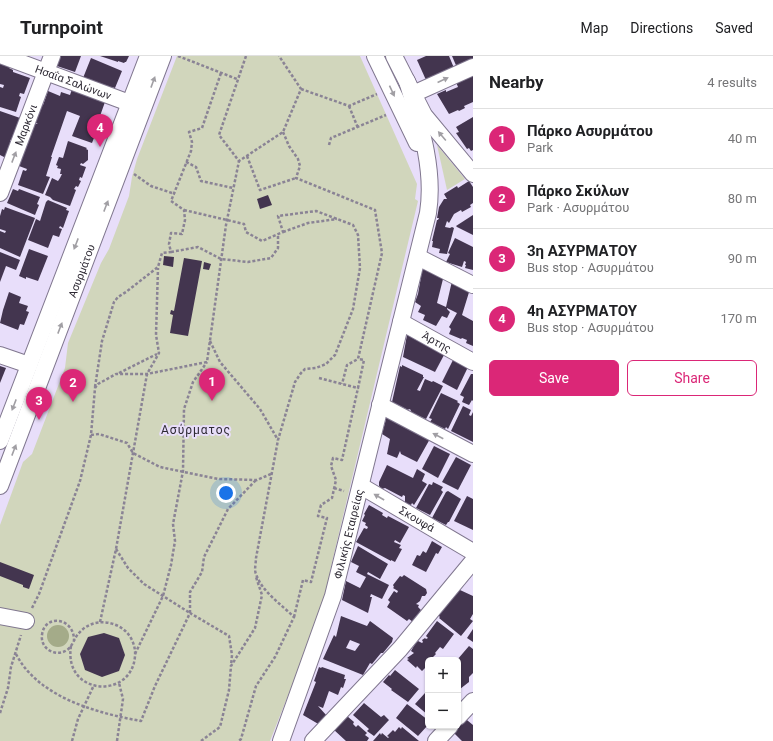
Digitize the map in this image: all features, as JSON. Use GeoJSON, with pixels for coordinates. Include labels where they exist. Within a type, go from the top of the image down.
{"type":"FeatureCollection","features":[{"type":"Feature","properties":{"kind":"street","name":"Ησαΐα Σαλώνων"},"geometry":{"type":"LineString","coordinates":[[3,56],[137,106]]}},
{"type":"Feature","properties":{"kind":"street","name":"Μαρκόνι"},"geometry":{"type":"LineString","coordinates":[[0,194],[52,56]]}},
{"type":"Feature","properties":{"kind":"street","name":"Ασυρμάτου"},"geometry":{"type":"LineString","coordinates":[[0,486],[137,106],[148,56]]}},
{"type":"Feature","properties":{"kind":"street","name":"Ασυρμάτου"},"geometry":{"type":"LineString","coordinates":[[0,441],[29,365],[137,106],[163,56]]}},
{"type":"Feature","properties":{"kind":"street"},"geometry":{"type":"LineString","coordinates":[[375,56],[427,164]]}},
{"type":"Feature","properties":{"kind":"street"},"geometry":{"type":"LineString","coordinates":[[401,58],[410,88],[424,115],[471,168]]}},
{"type":"Feature","properties":{"kind":"street"},"geometry":{"type":"LineString","coordinates":[[410,88],[473,67]]}},
{"type":"Feature","properties":{"kind":"street","name":"Φιλικής Εταιρείας"},"geometry":{"type":"LineString","coordinates":[[281,741],[332,596],[355,489],[380,405],[418,256],[431,198],[430,180],[420,125],[410,88]]}},
{"type":"Feature","properties":{"kind":"street"},"geometry":{"type":"LineString","coordinates":[[418,256],[473,285]]}},
{"type":"Feature","properties":{"kind":"street","name":"Άρτης"},"geometry":{"type":"LineString","coordinates":[[400,322],[473,362]]}},
{"type":"Feature","properties":{"kind":"street"},"geometry":{"type":"LineString","coordinates":[[0,355],[29,365]]}},
{"type":"Feature","properties":{"kind":"street"},"geometry":{"type":"LineString","coordinates":[[380,405],[473,454]]}},
{"type":"Feature","properties":{"kind":"street","name":"Σκουφά"},"geometry":{"type":"LineString","coordinates":[[355,489],[472,552]]}},
{"type":"Feature","properties":{"kind":"street"},"geometry":{"type":"LineString","coordinates":[[313,741],[400,649],[472,552]]}},
{"type":"Feature","properties":{"kind":"street"},"geometry":{"type":"LineString","coordinates":[[0,616],[26,622]]}},
{"type":"Feature","properties":{"kind":"street"},"geometry":{"type":"LineString","coordinates":[[461,714],[473,701]]}},
{"type":"Feature","properties":{"kind":"street"},"geometry":{"type":"LineString","coordinates":[[436,741],[447,729]]}},
{"type":"Feature","properties":{"kind":"path"},"geometry":{"type":"LineString","coordinates":[[178,56],[237,79]]}},
{"type":"Feature","properties":{"kind":"path"},"geometry":{"type":"LineString","coordinates":[[239,161],[219,135],[246,56]]}},
{"type":"Feature","properties":{"kind":"path"},"geometry":{"type":"LineString","coordinates":[[279,56],[301,89],[349,106],[377,93]]}},
{"type":"Feature","properties":{"kind":"path"},"geometry":{"type":"LineString","coordinates":[[221,73],[202,128],[189,132],[192,142],[191,151],[171,201],[184,210],[244,224],[246,232],[262,241],[308,223],[339,219]]}},
{"type":"Feature","properties":{"kind":"path"},"geometry":{"type":"LineString","coordinates":[[135,654],[132,642],[126,632],[119,626],[111,623],[100,622],[86,627],[79,633],[71,646],[70,654],[74,670],[86,683],[103,687],[119,683],[126,678],[131,671],[135,654],[163,596],[175,541],[173,524],[183,471],[184,409],[193,382],[207,362],[227,220],[239,161],[283,132],[301,89]]}},
{"type":"Feature","properties":{"kind":"path"},"geometry":{"type":"LineString","coordinates":[[349,106],[358,128]]}},
{"type":"Feature","properties":{"kind":"path"},"geometry":{"type":"LineString","coordinates":[[329,146],[331,138],[386,115]]}},
{"type":"Feature","properties":{"kind":"path"},"geometry":{"type":"LineString","coordinates":[[283,132],[289,146],[298,159],[300,166],[296,178]]}},
{"type":"Feature","properties":{"kind":"path"},"geometry":{"type":"LineString","coordinates":[[247,156],[260,190],[296,178],[375,210],[382,254],[358,359]]}},
{"type":"Feature","properties":{"kind":"path"},"geometry":{"type":"LineString","coordinates":[[186,162],[196,167],[200,181],[233,188]]}},
{"type":"Feature","properties":{"kind":"path"},"geometry":{"type":"LineString","coordinates":[[133,173],[151,186],[175,194]]}},
{"type":"Feature","properties":{"kind":"path"},"geometry":{"type":"LineString","coordinates":[[171,252],[169,244],[171,233],[182,234],[185,220],[184,210]]}},
{"type":"Feature","properties":{"kind":"path"},"geometry":{"type":"LineString","coordinates":[[231,666],[255,628],[262,595],[255,573],[256,558],[278,440],[295,382],[305,369],[316,368],[326,364],[335,355],[353,309],[360,268],[358,235],[353,225],[316,210],[278,216],[283,232]]}},
{"type":"Feature","properties":{"kind":"path"},"geometry":{"type":"LineString","coordinates":[[100,622],[116,549],[147,374],[158,353],[156,336],[158,267],[162,253],[198,247],[221,259],[248,262],[271,258],[278,248],[278,235]]}},
{"type":"Feature","properties":{"kind":"path"},"geometry":{"type":"LineString","coordinates":[[0,713],[8,688],[15,654],[26,622],[39,594],[80,481],[91,436],[95,388],[102,341],[114,302],[118,297],[158,267]]}},
{"type":"Feature","properties":{"kind":"path"},"geometry":{"type":"LineString","coordinates":[[210,340],[220,362],[260,409],[278,440]]}},
{"type":"Feature","properties":{"kind":"path"},"geometry":{"type":"LineString","coordinates":[[95,388],[98,384],[116,374],[158,353]]}},
{"type":"Feature","properties":{"kind":"path"},"geometry":{"type":"LineString","coordinates":[[239,741],[241,739],[256,686],[275,657],[294,618],[303,580],[311,582],[327,518],[318,516],[321,505],[332,498],[336,480],[331,466],[333,458],[342,460],[364,360],[358,359],[348,365],[342,384]]}},
{"type":"Feature","properties":{"kind":"path"},"geometry":{"type":"LineString","coordinates":[[116,374],[147,374],[207,362]]}},
{"type":"Feature","properties":{"kind":"path"},"geometry":{"type":"LineString","coordinates":[[319,378],[358,388]]}},
{"type":"Feature","properties":{"kind":"path"},"geometry":{"type":"LineString","coordinates":[[91,436],[99,434],[127,443],[133,453],[160,467],[218,479],[257,480]]}},
{"type":"Feature","properties":{"kind":"path"},"geometry":{"type":"LineString","coordinates":[[15,654],[21,665],[49,690],[83,707],[121,718],[141,721],[155,686],[190,614],[190,592],[202,572],[204,557],[228,509],[257,480],[271,474]]}},
{"type":"Feature","properties":{"kind":"path"},"geometry":{"type":"LineString","coordinates":[[334,488],[355,489]]}},
{"type":"Feature","properties":{"kind":"path"},"geometry":{"type":"LineString","coordinates":[[116,549],[128,568],[144,584],[190,614],[230,636],[232,655],[231,666],[228,690],[220,727],[201,741]]}},
{"type":"Feature","properties":{"kind":"path"},"geometry":{"type":"LineString","coordinates":[[255,573],[267,592],[294,618]]}},
{"type":"Feature","properties":{"kind":"path"},"geometry":{"type":"LineString","coordinates":[[71,646],[61,653],[55,653],[49,650],[44,646],[42,640],[44,628],[49,623],[54,621],[67,623],[74,634],[74,640]]}},
{"type":"Feature","properties":{"kind":"path"},"geometry":{"type":"LineString","coordinates":[[117,741],[123,699],[119,683]]}},
{"type":"Feature","properties":{"kind":"path"},"geometry":{"type":"LineString","coordinates":[[72,741],[83,707],[94,685]]}},
{"type":"Feature","properties":{"kind":"green space"},"geometry":{"type":"Polygon","coordinates":[[[177,56],[360,56],[417,184],[415,199],[418,201],[330,571],[330,577],[319,617],[270,741],[0,741],[0,525],[23,462],[32,454],[65,368],[68,343],[101,263],[109,249],[129,196],[137,159],[177,56]]]}},
{"type":"Feature","properties":{"kind":"green space"},"geometry":{"type":"Polygon","coordinates":[[[437,145],[465,179],[447,190],[437,145]]]}},
{"type":"Feature","properties":{"kind":"green space"},"geometry":{"type":"Polygon","coordinates":[[[58,625],[66,628],[69,636],[66,644],[58,647],[50,644],[47,636],[50,628],[58,625]]]}},
{"type":"Feature","properties":{"kind":"building"},"geometry":{"type":"Polygon","coordinates":[[[61,56],[81,56],[75,72],[57,66],[61,56]]]}},
{"type":"Feature","properties":{"kind":"building"},"geometry":{"type":"Polygon","coordinates":[[[100,56],[129,56],[124,63],[100,56]]]}},
{"type":"Feature","properties":{"kind":"building"},"geometry":{"type":"Polygon","coordinates":[[[426,56],[449,56],[454,68],[426,80],[417,60],[426,56]]]}},
{"type":"Feature","properties":{"kind":"building"},"geometry":{"type":"Polygon","coordinates":[[[452,56],[473,56],[473,61],[458,70],[452,56]]]}},
{"type":"Feature","properties":{"kind":"building"},"geometry":{"type":"Polygon","coordinates":[[[91,58],[122,71],[115,88],[111,87],[110,89],[83,78],[91,58]]]}},
{"type":"Feature","properties":{"kind":"building"},"geometry":{"type":"Polygon","coordinates":[[[0,63],[9,66],[13,72],[30,78],[24,94],[20,93],[19,96],[21,97],[16,112],[0,107],[0,87],[3,88],[4,85],[0,84],[0,63]]]}},
{"type":"Feature","properties":{"kind":"building"},"geometry":{"type":"Polygon","coordinates":[[[473,72],[473,102],[464,106],[465,108],[459,111],[458,110],[449,114],[437,94],[458,87],[456,82],[473,72]]]}},
{"type":"Feature","properties":{"kind":"building"},"geometry":{"type":"Polygon","coordinates":[[[72,89],[105,102],[100,116],[102,117],[92,143],[72,136],[80,116],[67,111],[51,157],[46,176],[50,177],[43,194],[18,185],[23,170],[26,171],[27,169],[19,166],[20,164],[18,163],[34,124],[38,124],[33,122],[40,104],[43,105],[48,91],[60,96],[61,92],[70,95],[72,89]]]}},
{"type":"Feature","properties":{"kind":"building"},"geometry":{"type":"Polygon","coordinates":[[[0,111],[20,118],[19,120],[21,121],[14,139],[12,138],[10,141],[12,142],[6,158],[0,155],[0,111]]]}},
{"type":"Feature","properties":{"kind":"building"},"geometry":{"type":"Polygon","coordinates":[[[473,117],[473,150],[471,151],[469,148],[467,149],[456,133],[459,132],[456,127],[473,117]]]}},
{"type":"Feature","properties":{"kind":"building"},"geometry":{"type":"Polygon","coordinates":[[[68,141],[87,148],[86,149],[88,150],[88,160],[80,165],[86,167],[82,178],[80,177],[79,180],[81,181],[78,187],[76,186],[74,189],[76,190],[70,206],[53,200],[45,195],[52,178],[58,181],[62,174],[60,174],[61,169],[57,168],[58,166],[56,165],[59,157],[63,158],[68,141]]]}},
{"type":"Feature","properties":{"kind":"building"},"geometry":{"type":"Polygon","coordinates":[[[469,181],[473,187],[473,203],[470,205],[471,207],[454,214],[449,223],[447,221],[445,227],[454,228],[447,254],[439,253],[440,249],[432,247],[432,241],[437,220],[439,218],[437,218],[439,207],[444,199],[447,199],[444,194],[469,181]]]}},
{"type":"Feature","properties":{"kind":"building"},"geometry":{"type":"Polygon","coordinates":[[[13,189],[18,191],[19,189],[40,197],[35,215],[7,203],[13,189]]]}},
{"type":"Feature","properties":{"kind":"building"},"geometry":{"type":"Polygon","coordinates":[[[268,195],[272,205],[260,209],[257,199],[268,195]]]}},
{"type":"Feature","properties":{"kind":"building"},"geometry":{"type":"Polygon","coordinates":[[[48,200],[67,208],[66,210],[69,211],[63,228],[60,226],[59,228],[62,229],[59,237],[53,235],[48,248],[28,240],[36,219],[40,221],[48,200]]]}},
{"type":"Feature","properties":{"kind":"building"},"geometry":{"type":"Polygon","coordinates":[[[5,207],[35,218],[20,257],[0,248],[0,231],[5,233],[6,231],[0,229],[0,216],[2,209],[4,210],[5,207]]]}},
{"type":"Feature","properties":{"kind":"building"},"geometry":{"type":"Polygon","coordinates":[[[473,215],[473,235],[456,226],[473,215]]]}},
{"type":"Feature","properties":{"kind":"building"},"geometry":{"type":"Polygon","coordinates":[[[455,238],[473,247],[473,270],[465,268],[466,262],[464,261],[462,267],[446,262],[450,254],[448,253],[455,238]]]}},
{"type":"Feature","properties":{"kind":"building"},"geometry":{"type":"Polygon","coordinates":[[[29,249],[48,256],[38,281],[19,276],[29,249]]]}},
{"type":"Feature","properties":{"kind":"building"},"geometry":{"type":"Polygon","coordinates":[[[0,252],[20,260],[16,270],[6,266],[0,282],[0,252]]]}},
{"type":"Feature","properties":{"kind":"building"},"geometry":{"type":"Polygon","coordinates":[[[164,256],[174,257],[173,267],[163,265],[164,256]]]}},
{"type":"Feature","properties":{"kind":"building"},"geometry":{"type":"Polygon","coordinates":[[[184,258],[202,261],[188,336],[170,333],[173,315],[170,314],[171,310],[174,311],[184,258]]]}},
{"type":"Feature","properties":{"kind":"building"},"geometry":{"type":"Polygon","coordinates":[[[204,262],[211,264],[209,270],[203,269],[204,262]]]}},
{"type":"Feature","properties":{"kind":"building"},"geometry":{"type":"Polygon","coordinates":[[[425,269],[440,275],[443,279],[437,303],[446,307],[452,281],[470,289],[462,315],[473,321],[473,346],[466,343],[467,340],[449,334],[451,329],[449,327],[457,313],[447,308],[450,312],[447,318],[442,316],[436,326],[423,320],[425,315],[418,312],[421,306],[415,302],[422,271],[425,269]]]}},
{"type":"Feature","properties":{"kind":"building"},"geometry":{"type":"Polygon","coordinates":[[[9,292],[21,297],[19,303],[28,306],[26,311],[29,312],[24,325],[20,324],[18,330],[0,323],[9,292]]]}},
{"type":"Feature","properties":{"kind":"building"},"geometry":{"type":"Polygon","coordinates":[[[407,335],[444,355],[435,372],[403,357],[407,335]]]}},
{"type":"Feature","properties":{"kind":"building"},"geometry":{"type":"Polygon","coordinates":[[[453,360],[468,367],[457,390],[442,382],[453,360]]]}},
{"type":"Feature","properties":{"kind":"building"},"geometry":{"type":"Polygon","coordinates":[[[402,365],[423,375],[424,377],[417,390],[420,391],[425,379],[443,386],[426,419],[410,412],[411,410],[409,409],[408,410],[392,402],[400,366],[402,367],[402,365]]]}},
{"type":"Feature","properties":{"kind":"building"},"geometry":{"type":"Polygon","coordinates":[[[0,366],[6,368],[0,383],[0,366]]]}},
{"type":"Feature","properties":{"kind":"building"},"geometry":{"type":"Polygon","coordinates":[[[471,374],[473,374],[473,401],[472,400],[469,405],[462,402],[464,397],[460,395],[471,374]]]}},
{"type":"Feature","properties":{"kind":"building"},"geometry":{"type":"Polygon","coordinates":[[[441,393],[458,401],[457,402],[460,404],[448,429],[430,422],[432,419],[429,418],[441,393]]]}},
{"type":"Feature","properties":{"kind":"building"},"geometry":{"type":"Polygon","coordinates":[[[463,406],[471,410],[469,415],[471,416],[473,412],[473,442],[451,431],[463,406]]]}},
{"type":"Feature","properties":{"kind":"building"},"geometry":{"type":"Polygon","coordinates":[[[387,415],[431,437],[417,462],[401,454],[400,451],[397,458],[387,454],[390,439],[382,434],[387,415]]]}},
{"type":"Feature","properties":{"kind":"building"},"geometry":{"type":"Polygon","coordinates":[[[434,446],[450,454],[438,478],[422,469],[434,446]]]}},
{"type":"Feature","properties":{"kind":"building"},"geometry":{"type":"Polygon","coordinates":[[[456,457],[471,465],[458,490],[442,482],[456,457]]]}},
{"type":"Feature","properties":{"kind":"building"},"geometry":{"type":"Polygon","coordinates":[[[387,465],[413,478],[417,469],[425,474],[422,481],[427,484],[414,505],[412,503],[411,505],[405,503],[405,496],[403,495],[402,497],[385,488],[382,489],[379,486],[379,482],[387,465]]]}},
{"type":"Feature","properties":{"kind":"building"},"geometry":{"type":"Polygon","coordinates":[[[433,482],[443,487],[441,490],[443,492],[430,515],[416,508],[429,484],[432,485],[433,482]]]}},
{"type":"Feature","properties":{"kind":"building"},"geometry":{"type":"Polygon","coordinates":[[[448,491],[461,499],[446,525],[432,518],[446,492],[448,491]]]}},
{"type":"Feature","properties":{"kind":"building"},"geometry":{"type":"Polygon","coordinates":[[[467,496],[473,499],[473,530],[454,521],[467,496]]]}},
{"type":"Feature","properties":{"kind":"building"},"geometry":{"type":"Polygon","coordinates":[[[369,505],[383,513],[382,515],[387,518],[388,516],[409,527],[400,543],[395,540],[394,542],[401,545],[399,548],[402,549],[395,562],[356,542],[364,528],[367,529],[368,527],[365,525],[366,523],[362,521],[369,505]]]}},
{"type":"Feature","properties":{"kind":"building"},"geometry":{"type":"Polygon","coordinates":[[[432,541],[442,547],[438,554],[436,553],[426,572],[412,565],[417,555],[420,556],[423,551],[426,553],[432,541]]]}},
{"type":"Feature","properties":{"kind":"building"},"geometry":{"type":"Polygon","coordinates":[[[358,546],[388,564],[380,579],[368,572],[367,574],[389,585],[382,599],[371,594],[370,597],[372,597],[368,613],[342,600],[346,581],[360,588],[366,577],[356,572],[359,566],[351,562],[358,546]]]}},
{"type":"Feature","properties":{"kind":"building"},"geometry":{"type":"Polygon","coordinates":[[[0,562],[34,575],[29,589],[0,576],[0,562]]]}},
{"type":"Feature","properties":{"kind":"building"},"geometry":{"type":"Polygon","coordinates":[[[404,575],[426,589],[427,593],[425,596],[422,596],[420,601],[416,604],[419,605],[418,607],[421,610],[413,622],[409,619],[407,621],[387,607],[390,602],[388,600],[394,591],[397,593],[398,591],[393,588],[393,585],[400,576],[402,577],[404,575]]]}},
{"type":"Feature","properties":{"kind":"building"},"geometry":{"type":"Polygon","coordinates":[[[460,590],[473,596],[473,614],[470,619],[473,621],[461,636],[439,618],[440,617],[437,614],[460,590]]]}},
{"type":"Feature","properties":{"kind":"building"},"geometry":{"type":"Polygon","coordinates":[[[341,616],[367,626],[370,621],[393,638],[392,642],[383,653],[381,653],[372,664],[370,663],[363,675],[323,659],[334,635],[336,637],[341,616]],[[350,640],[346,648],[355,651],[360,644],[350,640]]]}},
{"type":"Feature","properties":{"kind":"building"},"geometry":{"type":"Polygon","coordinates":[[[437,621],[454,634],[443,649],[440,647],[433,657],[425,657],[425,668],[422,671],[417,666],[416,668],[407,660],[409,659],[407,658],[414,653],[411,651],[415,644],[418,641],[422,643],[422,640],[428,638],[426,636],[437,621]]]}},
{"type":"Feature","properties":{"kind":"building"},"geometry":{"type":"Polygon","coordinates":[[[473,629],[473,642],[467,638],[473,629]]]}},
{"type":"Feature","properties":{"kind":"building"},"geometry":{"type":"Polygon","coordinates":[[[104,633],[119,638],[125,655],[119,671],[102,677],[85,670],[80,654],[88,637],[104,633]]]}},
{"type":"Feature","properties":{"kind":"building"},"geometry":{"type":"Polygon","coordinates":[[[469,646],[473,649],[473,673],[469,677],[469,682],[461,688],[461,657],[460,657],[469,646]]]}},
{"type":"Feature","properties":{"kind":"building"},"geometry":{"type":"Polygon","coordinates":[[[319,667],[345,675],[344,679],[346,679],[343,688],[341,687],[338,695],[329,691],[323,708],[318,706],[327,716],[320,725],[303,715],[316,682],[314,681],[319,667]]]}},
{"type":"Feature","properties":{"kind":"building"},"geometry":{"type":"Polygon","coordinates":[[[395,670],[419,689],[408,702],[391,690],[392,689],[383,682],[395,670]]]}},
{"type":"Feature","properties":{"kind":"building"},"geometry":{"type":"Polygon","coordinates":[[[425,693],[425,712],[415,704],[425,693]]]}},
{"type":"Feature","properties":{"kind":"building"},"geometry":{"type":"Polygon","coordinates":[[[364,703],[381,717],[384,715],[389,720],[374,736],[367,731],[369,729],[353,715],[364,703]]]}},
{"type":"Feature","properties":{"kind":"building"},"geometry":{"type":"Polygon","coordinates":[[[407,704],[425,718],[425,728],[418,736],[396,718],[407,704]]]}},
{"type":"Feature","properties":{"kind":"building"},"geometry":{"type":"Polygon","coordinates":[[[347,716],[354,722],[353,724],[356,727],[358,725],[367,733],[365,735],[369,738],[367,741],[346,741],[333,729],[347,716]]]}},
{"type":"Feature","properties":{"kind":"building"},"geometry":{"type":"Polygon","coordinates":[[[462,716],[473,725],[473,741],[462,741],[450,729],[461,729],[462,716]]]}},
{"type":"Feature","properties":{"kind":"building"},"geometry":{"type":"Polygon","coordinates":[[[399,727],[401,729],[402,727],[419,741],[373,741],[380,733],[388,738],[389,737],[387,736],[393,730],[395,732],[399,727]]]}},
{"type":"Feature","properties":{"kind":"place","name":"4η ΑΣΥΡΜΑΤΟΥ"},"geometry":{"type":"Point","coordinates":[100,147]}},
{"type":"Feature","properties":{"kind":"place","name":"Πάρκο Ασυρμάτου"},"geometry":{"type":"Point","coordinates":[212,401]}},
{"type":"Feature","properties":{"kind":"place","name":"Πάρκο Σκύλων"},"geometry":{"type":"Point","coordinates":[73,402]}},
{"type":"Feature","properties":{"kind":"place","name":"3η ΑΣΥΡΜΑΤΟΥ"},"geometry":{"type":"Point","coordinates":[39,420]}},
{"type":"Feature","properties":{"kind":"district","name":"Ασύρματος"},"geometry":{"type":"Point","coordinates":[196,430]}}]}
